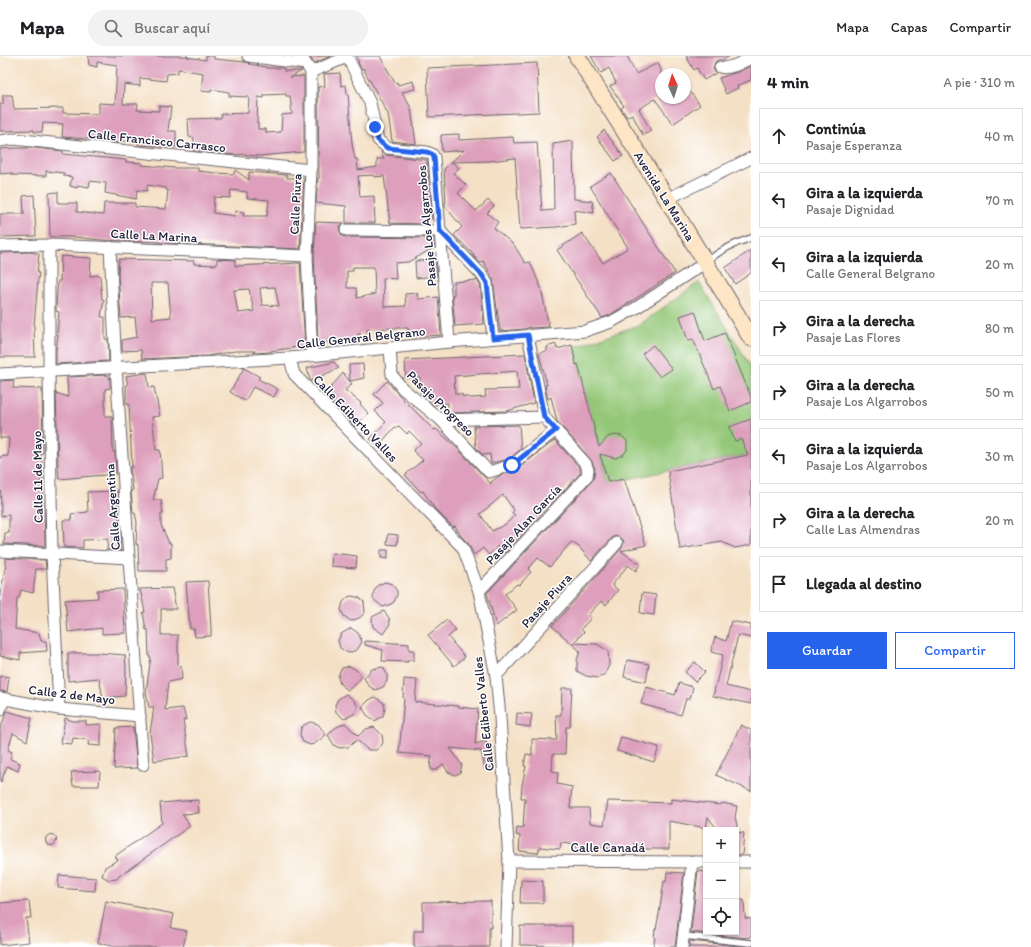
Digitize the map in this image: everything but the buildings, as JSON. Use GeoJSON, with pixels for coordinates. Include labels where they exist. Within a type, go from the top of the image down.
{"type":"FeatureCollection","features":[{"type":"Feature","properties":{"kind":"main road","name":"Avenida La Marina"},"geometry":{"type":"LineString","coordinates":[[578,56],[706,262],[751,338]]}},
{"type":"Feature","properties":{"kind":"street"},"geometry":{"type":"LineString","coordinates":[[248,56],[306,64],[347,57]]}},
{"type":"Feature","properties":{"kind":"street","name":"Pasaje Los Algarrobos"},"geometry":{"type":"LineString","coordinates":[[347,57],[370,103],[378,140],[387,148],[427,152],[432,154],[434,157],[449,342]]}},
{"type":"Feature","properties":{"kind":"street"},"geometry":{"type":"LineString","coordinates":[[720,67],[725,69],[751,58]]}},
{"type":"Feature","properties":{"kind":"street","name":"Calle Piura"},"geometry":{"type":"LineString","coordinates":[[306,64],[311,170],[307,256],[312,355]]}},
{"type":"Feature","properties":{"kind":"street","name":"Calle Francisco Carrasco"},"geometry":{"type":"LineString","coordinates":[[0,141],[13,139],[311,170]]}},
{"type":"Feature","properties":{"kind":"street"},"geometry":{"type":"LineString","coordinates":[[667,199],[751,158]]}},
{"type":"Feature","properties":{"kind":"street"},"geometry":{"type":"LineString","coordinates":[[346,230],[440,231],[482,275],[487,283],[493,338]]}},
{"type":"Feature","properties":{"kind":"street","name":"Calle La Marina"},"geometry":{"type":"LineString","coordinates":[[0,246],[49,245],[307,256]]}},
{"type":"Feature","properties":{"kind":"street","name":"Calle 11 de Mayo"},"geometry":{"type":"LineString","coordinates":[[49,245],[49,372],[52,553],[59,709]]}},
{"type":"Feature","properties":{"kind":"street","name":"Calle Argentina"},"geometry":{"type":"LineString","coordinates":[[110,247],[116,367],[143,765]]}},
{"type":"Feature","properties":{"kind":"street","name":"Calle General Belgrano"},"geometry":{"type":"LineString","coordinates":[[0,374],[290,358],[449,342],[585,331],[611,322],[636,308],[706,262]]}},
{"type":"Feature","properties":{"kind":"street"},"geometry":{"type":"LineString","coordinates":[[528,335],[544,417],[556,430]]}},
{"type":"Feature","properties":{"kind":"street","name":"Pasaje Progreso"},"geometry":{"type":"LineString","coordinates":[[390,348],[392,375],[402,388],[442,420],[488,472],[512,465],[556,430]]}},
{"type":"Feature","properties":{"kind":"street","name":"Calle Ediberto Valles"},"geometry":{"type":"LineString","coordinates":[[290,358],[294,374],[462,548],[479,591],[496,676],[509,861],[506,947]]}},
{"type":"Feature","properties":{"kind":"street"},"geometry":{"type":"LineString","coordinates":[[442,420],[544,417]]}},
{"type":"Feature","properties":{"kind":"street","name":"Pasaje Alan García"},"geometry":{"type":"LineString","coordinates":[[479,591],[587,476],[588,470],[586,464],[556,430]]}},
{"type":"Feature","properties":{"kind":"street","name":"Pasaje Piura"},"geometry":{"type":"LineString","coordinates":[[496,676],[617,543]]}},
{"type":"Feature","properties":{"kind":"street"},"geometry":{"type":"LineString","coordinates":[[0,551],[129,558]]}},
{"type":"Feature","properties":{"kind":"street"},"geometry":{"type":"LineString","coordinates":[[0,710],[2,698]]}},
{"type":"Feature","properties":{"kind":"street","name":"Calle 2 de Mayo"},"geometry":{"type":"LineString","coordinates":[[2,698],[59,709],[140,716]]}},
{"type":"Feature","properties":{"kind":"street","name":"Calle Canadá"},"geometry":{"type":"LineString","coordinates":[[509,861],[703,862]]}},
{"type":"Feature","properties":{"kind":"street"},"geometry":{"type":"LineString","coordinates":[[683,942],[692,862]]}},
{"type":"Feature","properties":{"kind":"street"},"geometry":{"type":"LineString","coordinates":[[739,862],[751,862]]}},
{"type":"Feature","properties":{"kind":"lane"},"geometry":{"type":"LineString","coordinates":[[706,262],[713,256],[751,238]]}},
{"type":"Feature","properties":{"kind":"lane"},"geometry":{"type":"LineString","coordinates":[[683,942],[751,943]]}},
{"type":"Feature","properties":{"kind":"green space"},"geometry":{"type":"Polygon","coordinates":[[[699,282],[751,367],[751,454],[608,483],[574,347],[639,325],[699,282]]]}},
{"type":"Feature","properties":{"kind":"route"},"geometry":{"type":"LineString","coordinates":[[375,127],[378,140],[387,148],[427,152],[432,154],[434,157],[440,231],[482,275],[487,283],[493,338],[528,335],[544,417],[556,430],[512,465]]}}]}
